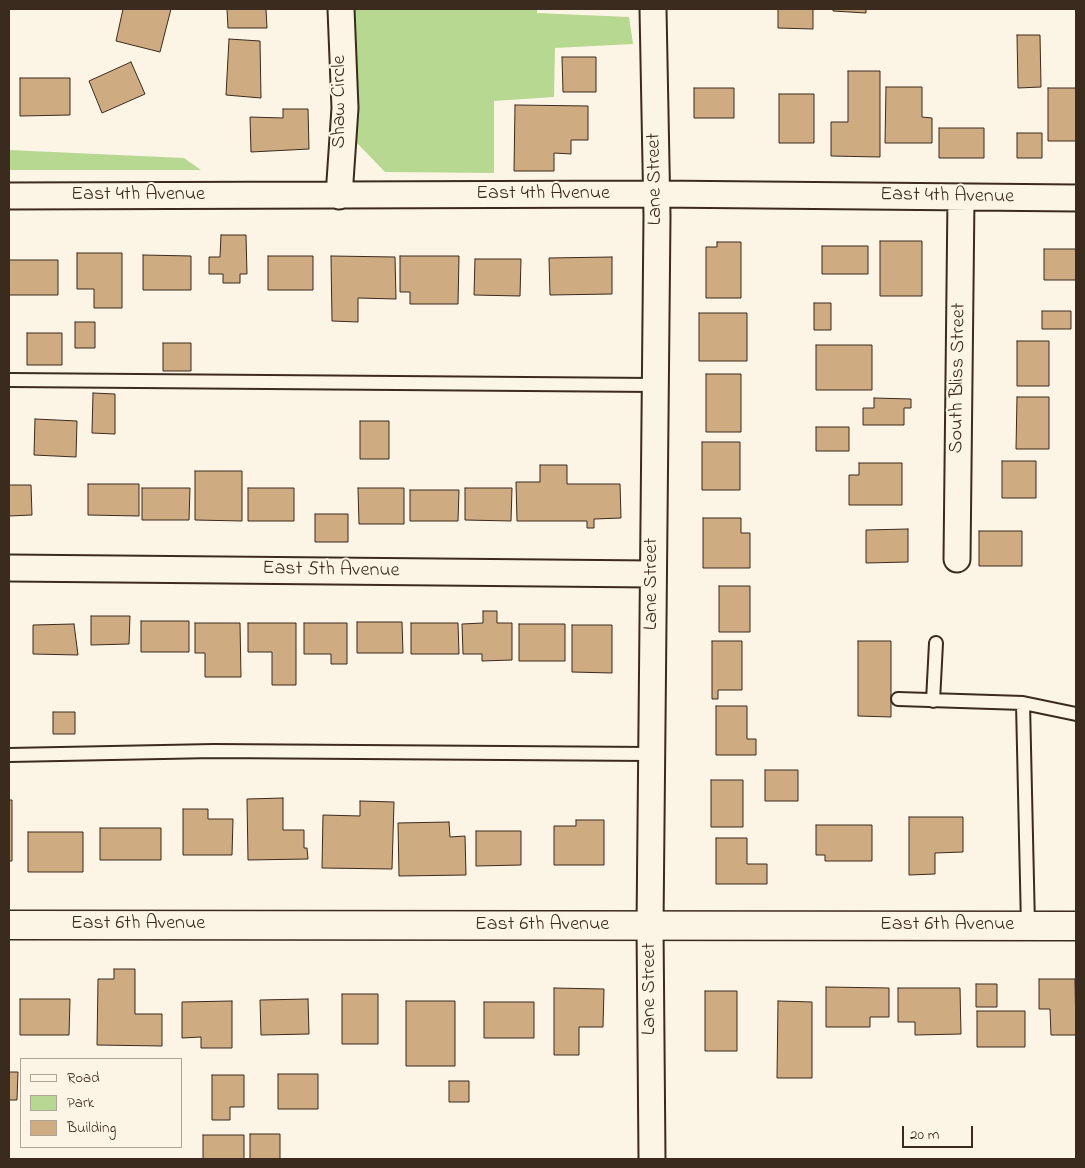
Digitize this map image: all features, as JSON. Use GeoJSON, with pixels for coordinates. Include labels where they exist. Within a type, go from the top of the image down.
{"type":"FeatureCollection","features":[{"type":"Feature","properties":{"kind":"street","name":"Shaw Circle"},"geometry":{"type":"LineString","coordinates":[[338,196],[345,108],[341,9]]}},
{"type":"Feature","properties":{"kind":"street","name":"Lane Street"},"geometry":{"type":"LineString","coordinates":[[652,1159],[650,926],[657,194],[653,9]]}},
{"type":"Feature","properties":{"kind":"street","name":"East 4th Avenue"},"geometry":{"type":"LineString","coordinates":[[9,196],[657,194],[1076,198]]}},
{"type":"Feature","properties":{"kind":"street","name":"South Bliss Street"},"geometry":{"type":"LineString","coordinates":[[957,559],[962,197]]}},
{"type":"Feature","properties":{"kind":"street","name":"East 5th Avenue"},"geometry":{"type":"LineString","coordinates":[[9,568],[652,574]]}},
{"type":"Feature","properties":{"kind":"street","name":"East 6th Avenue"},"geometry":{"type":"LineString","coordinates":[[9,925],[1076,926]]}},
{"type":"Feature","properties":{"kind":"lane"},"geometry":{"type":"LineString","coordinates":[[9,380],[655,385]]}},
{"type":"Feature","properties":{"kind":"lane"},"geometry":{"type":"LineString","coordinates":[[934,701],[936,643]]}},
{"type":"Feature","properties":{"kind":"lane"},"geometry":{"type":"LineString","coordinates":[[898,699],[1023,703],[1076,714]]}},
{"type":"Feature","properties":{"kind":"lane"},"geometry":{"type":"LineString","coordinates":[[1023,703],[1028,926]]}},
{"type":"Feature","properties":{"kind":"lane"},"geometry":{"type":"LineString","coordinates":[[9,755],[214,751],[651,754]]}},
{"type":"Feature","properties":{"kind":"green space"},"geometry":{"type":"Polygon","coordinates":[[[355,9],[537,9],[537,13],[629,17],[633,44],[555,48],[554,97],[494,101],[494,173],[385,172],[355,141],[355,9]]]}},
{"type":"Feature","properties":{"kind":"green space"},"geometry":{"type":"Polygon","coordinates":[[[9,150],[184,158],[201,170],[9,170],[9,150]]]}},
{"type":"Feature","properties":{"kind":"building"},"geometry":{"type":"Polygon","coordinates":[[[123,9],[171,9],[160,52],[116,41],[123,9]]]}},
{"type":"Feature","properties":{"kind":"building"},"geometry":{"type":"Polygon","coordinates":[[[227,9],[266,9],[267,28],[228,28],[227,9]]]}},
{"type":"Feature","properties":{"kind":"building"},"geometry":{"type":"Polygon","coordinates":[[[778,9],[813,9],[813,29],[778,28],[778,9]]]}},
{"type":"Feature","properties":{"kind":"building"},"geometry":{"type":"Polygon","coordinates":[[[833,9],[866,9],[866,13],[833,11],[833,9]]]}},
{"type":"Feature","properties":{"kind":"building"},"geometry":{"type":"Polygon","coordinates":[[[1017,35],[1040,35],[1041,87],[1018,88],[1017,35]]]}},
{"type":"Feature","properties":{"kind":"building"},"geometry":{"type":"Polygon","coordinates":[[[229,39],[260,41],[261,98],[226,95],[229,39]]]}},
{"type":"Feature","properties":{"kind":"building"},"geometry":{"type":"Polygon","coordinates":[[[562,57],[596,57],[596,92],[563,92],[562,57]]]}},
{"type":"Feature","properties":{"kind":"building"},"geometry":{"type":"Polygon","coordinates":[[[131,62],[145,94],[102,113],[89,81],[131,62]]]}},
{"type":"Feature","properties":{"kind":"building"},"geometry":{"type":"Polygon","coordinates":[[[848,71],[880,71],[880,157],[831,156],[831,122],[848,122],[848,71]]]}},
{"type":"Feature","properties":{"kind":"building"},"geometry":{"type":"Polygon","coordinates":[[[20,78],[70,78],[70,115],[20,116],[20,78]]]}},
{"type":"Feature","properties":{"kind":"building"},"geometry":{"type":"Polygon","coordinates":[[[886,87],[922,87],[922,117],[932,118],[932,143],[885,143],[886,87]]]}},
{"type":"Feature","properties":{"kind":"building"},"geometry":{"type":"Polygon","coordinates":[[[694,88],[734,88],[734,118],[694,118],[694,88]]]}},
{"type":"Feature","properties":{"kind":"building"},"geometry":{"type":"Polygon","coordinates":[[[1048,88],[1076,88],[1076,141],[1048,141],[1048,88]]]}},
{"type":"Feature","properties":{"kind":"building"},"geometry":{"type":"Polygon","coordinates":[[[779,94],[814,94],[814,143],[779,143],[779,94]]]}},
{"type":"Feature","properties":{"kind":"building"},"geometry":{"type":"Polygon","coordinates":[[[515,105],[588,106],[588,140],[571,140],[571,154],[554,153],[554,171],[514,171],[515,105]]]}},
{"type":"Feature","properties":{"kind":"building"},"geometry":{"type":"Polygon","coordinates":[[[283,109],[308,109],[309,149],[251,152],[250,117],[283,118],[283,109]]]}},
{"type":"Feature","properties":{"kind":"building"},"geometry":{"type":"Polygon","coordinates":[[[939,128],[984,128],[984,158],[939,158],[939,128]]]}},
{"type":"Feature","properties":{"kind":"building"},"geometry":{"type":"Polygon","coordinates":[[[1017,133],[1042,133],[1042,158],[1017,158],[1017,133]]]}},
{"type":"Feature","properties":{"kind":"building"},"geometry":{"type":"Polygon","coordinates":[[[221,235],[246,235],[247,274],[240,274],[240,283],[223,283],[223,274],[209,274],[209,257],[220,257],[221,235]]]}},
{"type":"Feature","properties":{"kind":"building"},"geometry":{"type":"Polygon","coordinates":[[[880,241],[922,241],[922,296],[880,296],[880,241]]]}},
{"type":"Feature","properties":{"kind":"building"},"geometry":{"type":"Polygon","coordinates":[[[717,242],[741,242],[741,298],[706,298],[706,247],[717,247],[717,242]]]}},
{"type":"Feature","properties":{"kind":"building"},"geometry":{"type":"Polygon","coordinates":[[[822,246],[868,246],[868,274],[822,274],[822,246]]]}},
{"type":"Feature","properties":{"kind":"building"},"geometry":{"type":"Polygon","coordinates":[[[1044,249],[1076,249],[1076,280],[1044,280],[1044,249]]]}},
{"type":"Feature","properties":{"kind":"building"},"geometry":{"type":"Polygon","coordinates":[[[77,253],[122,253],[122,308],[94,308],[94,289],[77,289],[77,253]]]}},
{"type":"Feature","properties":{"kind":"building"},"geometry":{"type":"Polygon","coordinates":[[[143,255],[191,256],[191,290],[143,290],[143,255]]]}},
{"type":"Feature","properties":{"kind":"building"},"geometry":{"type":"Polygon","coordinates":[[[268,256],[313,256],[313,290],[268,290],[268,256]]]}},
{"type":"Feature","properties":{"kind":"building"},"geometry":{"type":"Polygon","coordinates":[[[331,256],[395,257],[396,299],[358,298],[358,322],[332,321],[331,256]]]}},
{"type":"Feature","properties":{"kind":"building"},"geometry":{"type":"Polygon","coordinates":[[[400,256],[459,256],[458,304],[410,304],[410,292],[400,292],[400,256]]]}},
{"type":"Feature","properties":{"kind":"building"},"geometry":{"type":"Polygon","coordinates":[[[612,257],[612,294],[550,295],[549,258],[612,257]]]}},
{"type":"Feature","properties":{"kind":"building"},"geometry":{"type":"Polygon","coordinates":[[[475,259],[521,259],[520,296],[474,295],[475,259]]]}},
{"type":"Feature","properties":{"kind":"building"},"geometry":{"type":"Polygon","coordinates":[[[9,260],[58,260],[58,295],[9,295],[9,260]]]}},
{"type":"Feature","properties":{"kind":"building"},"geometry":{"type":"Polygon","coordinates":[[[814,303],[831,303],[831,330],[814,330],[814,303]]]}},
{"type":"Feature","properties":{"kind":"building"},"geometry":{"type":"Polygon","coordinates":[[[1042,311],[1071,311],[1071,329],[1042,329],[1042,311]]]}},
{"type":"Feature","properties":{"kind":"building"},"geometry":{"type":"Polygon","coordinates":[[[699,313],[747,313],[747,361],[699,361],[699,313]]]}},
{"type":"Feature","properties":{"kind":"building"},"geometry":{"type":"Polygon","coordinates":[[[75,322],[95,322],[95,348],[75,348],[75,322]]]}},
{"type":"Feature","properties":{"kind":"building"},"geometry":{"type":"Polygon","coordinates":[[[27,333],[62,333],[62,365],[27,365],[27,333]]]}},
{"type":"Feature","properties":{"kind":"building"},"geometry":{"type":"Polygon","coordinates":[[[1017,341],[1049,341],[1049,386],[1017,386],[1017,341]]]}},
{"type":"Feature","properties":{"kind":"building"},"geometry":{"type":"Polygon","coordinates":[[[163,343],[191,343],[191,371],[163,371],[163,343]]]}},
{"type":"Feature","properties":{"kind":"building"},"geometry":{"type":"Polygon","coordinates":[[[816,345],[872,345],[872,390],[816,390],[816,345]]]}},
{"type":"Feature","properties":{"kind":"building"},"geometry":{"type":"Polygon","coordinates":[[[706,374],[741,374],[741,432],[706,432],[706,374]]]}},
{"type":"Feature","properties":{"kind":"building"},"geometry":{"type":"Polygon","coordinates":[[[93,393],[115,394],[115,434],[92,433],[93,393]]]}},
{"type":"Feature","properties":{"kind":"building"},"geometry":{"type":"Polygon","coordinates":[[[1017,397],[1049,397],[1049,449],[1016,449],[1017,397]]]}},
{"type":"Feature","properties":{"kind":"building"},"geometry":{"type":"Polygon","coordinates":[[[874,398],[911,399],[911,408],[904,408],[904,425],[863,425],[863,408],[874,408],[874,398]]]}},
{"type":"Feature","properties":{"kind":"building"},"geometry":{"type":"Polygon","coordinates":[[[35,419],[77,421],[76,457],[34,455],[35,419]]]}},
{"type":"Feature","properties":{"kind":"building"},"geometry":{"type":"Polygon","coordinates":[[[360,421],[389,421],[389,459],[360,459],[360,421]]]}},
{"type":"Feature","properties":{"kind":"building"},"geometry":{"type":"Polygon","coordinates":[[[816,427],[849,427],[849,451],[816,451],[816,427]]]}},
{"type":"Feature","properties":{"kind":"building"},"geometry":{"type":"Polygon","coordinates":[[[702,442],[740,442],[740,490],[702,490],[702,442]]]}},
{"type":"Feature","properties":{"kind":"building"},"geometry":{"type":"Polygon","coordinates":[[[1002,461],[1036,461],[1036,498],[1002,498],[1002,461]]]}},
{"type":"Feature","properties":{"kind":"building"},"geometry":{"type":"Polygon","coordinates":[[[859,463],[902,463],[902,505],[849,505],[849,475],[859,475],[859,463]]]}},
{"type":"Feature","properties":{"kind":"building"},"geometry":{"type":"Polygon","coordinates":[[[540,465],[567,465],[567,484],[620,484],[621,518],[594,519],[594,528],[587,528],[587,521],[517,521],[516,482],[540,482],[540,465]]]}},
{"type":"Feature","properties":{"kind":"building"},"geometry":{"type":"Polygon","coordinates":[[[195,471],[242,471],[242,521],[195,520],[195,471]]]}},
{"type":"Feature","properties":{"kind":"building"},"geometry":{"type":"Polygon","coordinates":[[[88,484],[139,484],[139,516],[88,515],[88,484]]]}},
{"type":"Feature","properties":{"kind":"building"},"geometry":{"type":"Polygon","coordinates":[[[9,485],[31,485],[32,515],[9,516],[9,485]]]}},
{"type":"Feature","properties":{"kind":"building"},"geometry":{"type":"Polygon","coordinates":[[[142,488],[190,488],[189,520],[142,520],[142,488]]]}},
{"type":"Feature","properties":{"kind":"building"},"geometry":{"type":"Polygon","coordinates":[[[248,488],[294,488],[294,521],[248,521],[248,488]]]}},
{"type":"Feature","properties":{"kind":"building"},"geometry":{"type":"Polygon","coordinates":[[[358,488],[404,488],[404,524],[359,524],[358,488]]]}},
{"type":"Feature","properties":{"kind":"building"},"geometry":{"type":"Polygon","coordinates":[[[465,488],[512,488],[511,521],[465,520],[465,488]]]}},
{"type":"Feature","properties":{"kind":"building"},"geometry":{"type":"Polygon","coordinates":[[[410,490],[459,490],[458,521],[410,521],[410,490]]]}},
{"type":"Feature","properties":{"kind":"building"},"geometry":{"type":"Polygon","coordinates":[[[315,514],[348,514],[348,542],[315,542],[315,514]]]}},
{"type":"Feature","properties":{"kind":"building"},"geometry":{"type":"Polygon","coordinates":[[[703,518],[741,518],[741,533],[750,533],[750,568],[703,568],[703,518]]]}},
{"type":"Feature","properties":{"kind":"building"},"geometry":{"type":"Polygon","coordinates":[[[908,529],[908,562],[866,563],[866,530],[908,529]]]}},
{"type":"Feature","properties":{"kind":"building"},"geometry":{"type":"Polygon","coordinates":[[[979,531],[1022,531],[1022,566],[979,566],[979,531]]]}},
{"type":"Feature","properties":{"kind":"building"},"geometry":{"type":"Polygon","coordinates":[[[719,586],[750,586],[750,632],[719,632],[719,586]]]}},
{"type":"Feature","properties":{"kind":"building"},"geometry":{"type":"Polygon","coordinates":[[[483,611],[497,611],[497,623],[512,623],[512,660],[482,661],[482,654],[463,654],[462,624],[483,623],[483,611]]]}},
{"type":"Feature","properties":{"kind":"building"},"geometry":{"type":"Polygon","coordinates":[[[91,616],[130,616],[129,644],[91,645],[91,616]]]}},
{"type":"Feature","properties":{"kind":"building"},"geometry":{"type":"Polygon","coordinates":[[[141,621],[189,621],[189,652],[141,652],[141,621]]]}},
{"type":"Feature","properties":{"kind":"building"},"geometry":{"type":"Polygon","coordinates":[[[357,622],[402,622],[403,653],[357,653],[357,622]]]}},
{"type":"Feature","properties":{"kind":"building"},"geometry":{"type":"Polygon","coordinates":[[[195,623],[240,623],[241,677],[205,677],[205,653],[195,653],[195,623]]]}},
{"type":"Feature","properties":{"kind":"building"},"geometry":{"type":"Polygon","coordinates":[[[248,623],[296,623],[296,685],[272,685],[272,652],[248,652],[248,623]]]}},
{"type":"Feature","properties":{"kind":"building"},"geometry":{"type":"Polygon","coordinates":[[[304,623],[347,623],[347,664],[331,664],[331,654],[304,654],[304,623]]]}},
{"type":"Feature","properties":{"kind":"building"},"geometry":{"type":"Polygon","coordinates":[[[411,623],[458,623],[459,654],[411,654],[411,623]]]}},
{"type":"Feature","properties":{"kind":"building"},"geometry":{"type":"Polygon","coordinates":[[[74,624],[78,655],[33,654],[33,625],[74,624]]]}},
{"type":"Feature","properties":{"kind":"building"},"geometry":{"type":"Polygon","coordinates":[[[519,624],[565,624],[565,661],[519,661],[519,624]]]}},
{"type":"Feature","properties":{"kind":"building"},"geometry":{"type":"Polygon","coordinates":[[[572,625],[612,625],[612,673],[572,672],[572,625]]]}},
{"type":"Feature","properties":{"kind":"building"},"geometry":{"type":"Polygon","coordinates":[[[712,641],[742,641],[742,690],[718,690],[718,699],[712,699],[712,641]]]}},
{"type":"Feature","properties":{"kind":"building"},"geometry":{"type":"Polygon","coordinates":[[[858,641],[891,641],[891,717],[858,716],[858,641]]]}},
{"type":"Feature","properties":{"kind":"building"},"geometry":{"type":"Polygon","coordinates":[[[716,706],[747,706],[747,739],[756,739],[756,755],[716,755],[716,706]]]}},
{"type":"Feature","properties":{"kind":"building"},"geometry":{"type":"Polygon","coordinates":[[[53,712],[75,712],[75,734],[53,734],[53,712]]]}},
{"type":"Feature","properties":{"kind":"building"},"geometry":{"type":"Polygon","coordinates":[[[765,770],[798,770],[798,801],[765,801],[765,770]]]}},
{"type":"Feature","properties":{"kind":"building"},"geometry":{"type":"Polygon","coordinates":[[[711,780],[743,780],[743,827],[711,827],[711,780]]]}},
{"type":"Feature","properties":{"kind":"building"},"geometry":{"type":"Polygon","coordinates":[[[283,798],[283,830],[304,830],[304,848],[307,848],[308,859],[248,860],[247,799],[283,798]]]}},
{"type":"Feature","properties":{"kind":"building"},"geometry":{"type":"Polygon","coordinates":[[[9,800],[12,800],[12,861],[9,861],[9,800]]]}},
{"type":"Feature","properties":{"kind":"building"},"geometry":{"type":"Polygon","coordinates":[[[360,801],[394,802],[392,869],[322,868],[323,815],[360,816],[360,801]]]}},
{"type":"Feature","properties":{"kind":"building"},"geometry":{"type":"Polygon","coordinates":[[[183,809],[208,809],[208,819],[233,819],[232,855],[183,855],[183,809]]]}},
{"type":"Feature","properties":{"kind":"building"},"geometry":{"type":"Polygon","coordinates":[[[909,817],[963,817],[963,852],[935,853],[935,874],[909,875],[909,817]]]}},
{"type":"Feature","properties":{"kind":"building"},"geometry":{"type":"Polygon","coordinates":[[[576,820],[604,820],[604,865],[554,865],[554,826],[576,826],[576,820]]]}},
{"type":"Feature","properties":{"kind":"building"},"geometry":{"type":"Polygon","coordinates":[[[449,822],[450,837],[465,836],[466,875],[399,876],[398,823],[449,822]]]}},
{"type":"Feature","properties":{"kind":"building"},"geometry":{"type":"Polygon","coordinates":[[[816,825],[872,825],[872,861],[825,861],[825,855],[816,855],[816,825]]]}},
{"type":"Feature","properties":{"kind":"building"},"geometry":{"type":"Polygon","coordinates":[[[100,828],[161,828],[161,860],[100,860],[100,828]]]}},
{"type":"Feature","properties":{"kind":"building"},"geometry":{"type":"Polygon","coordinates":[[[476,831],[521,831],[521,865],[476,866],[476,831]]]}},
{"type":"Feature","properties":{"kind":"building"},"geometry":{"type":"Polygon","coordinates":[[[28,832],[83,832],[83,872],[28,872],[28,832]]]}},
{"type":"Feature","properties":{"kind":"building"},"geometry":{"type":"Polygon","coordinates":[[[716,838],[747,838],[747,864],[767,864],[767,884],[716,884],[716,838]]]}},
{"type":"Feature","properties":{"kind":"building"},"geometry":{"type":"Polygon","coordinates":[[[114,969],[135,969],[135,1014],[162,1014],[162,1046],[97,1045],[98,979],[114,979],[114,969]]]}},
{"type":"Feature","properties":{"kind":"building"},"geometry":{"type":"Polygon","coordinates":[[[1039,979],[1075,979],[1076,1035],[1051,1035],[1050,1009],[1039,1009],[1039,979]]]}},
{"type":"Feature","properties":{"kind":"building"},"geometry":{"type":"Polygon","coordinates":[[[976,984],[997,984],[997,1007],[976,1007],[976,984]]]}},
{"type":"Feature","properties":{"kind":"building"},"geometry":{"type":"Polygon","coordinates":[[[826,987],[889,988],[889,1017],[870,1017],[870,1027],[826,1027],[826,987]]]}},
{"type":"Feature","properties":{"kind":"building"},"geometry":{"type":"Polygon","coordinates":[[[554,988],[604,989],[603,1027],[579,1027],[579,1055],[554,1055],[554,988]]]}},
{"type":"Feature","properties":{"kind":"building"},"geometry":{"type":"Polygon","coordinates":[[[898,988],[960,988],[961,1034],[915,1035],[915,1022],[898,1022],[898,988]]]}},
{"type":"Feature","properties":{"kind":"building"},"geometry":{"type":"Polygon","coordinates":[[[705,991],[737,991],[737,1051],[705,1051],[705,991]]]}},
{"type":"Feature","properties":{"kind":"building"},"geometry":{"type":"Polygon","coordinates":[[[342,994],[378,994],[378,1044],[342,1044],[342,994]]]}},
{"type":"Feature","properties":{"kind":"building"},"geometry":{"type":"Polygon","coordinates":[[[20,999],[70,999],[69,1035],[20,1035],[20,999]]]}},
{"type":"Feature","properties":{"kind":"building"},"geometry":{"type":"Polygon","coordinates":[[[308,999],[309,1034],[261,1035],[260,1000],[308,999]]]}},
{"type":"Feature","properties":{"kind":"building"},"geometry":{"type":"Polygon","coordinates":[[[232,1001],[232,1048],[201,1048],[201,1037],[182,1038],[182,1002],[232,1001]]]}},
{"type":"Feature","properties":{"kind":"building"},"geometry":{"type":"Polygon","coordinates":[[[406,1001],[455,1001],[455,1066],[406,1066],[406,1001]]]}},
{"type":"Feature","properties":{"kind":"building"},"geometry":{"type":"Polygon","coordinates":[[[778,1001],[812,1002],[812,1078],[777,1078],[778,1001]]]}},
{"type":"Feature","properties":{"kind":"building"},"geometry":{"type":"Polygon","coordinates":[[[484,1002],[534,1002],[534,1038],[484,1038],[484,1002]]]}},
{"type":"Feature","properties":{"kind":"building"},"geometry":{"type":"Polygon","coordinates":[[[977,1011],[1025,1011],[1025,1047],[977,1047],[977,1011]]]}},
{"type":"Feature","properties":{"kind":"building"},"geometry":{"type":"Polygon","coordinates":[[[9,1072],[18,1072],[17,1100],[9,1100],[9,1072]]]}},
{"type":"Feature","properties":{"kind":"building"},"geometry":{"type":"Polygon","coordinates":[[[278,1074],[318,1074],[318,1109],[278,1109],[278,1074]]]}},
{"type":"Feature","properties":{"kind":"building"},"geometry":{"type":"Polygon","coordinates":[[[212,1075],[244,1075],[244,1107],[230,1107],[230,1120],[212,1120],[212,1075]]]}},
{"type":"Feature","properties":{"kind":"building"},"geometry":{"type":"Polygon","coordinates":[[[449,1081],[469,1081],[469,1102],[449,1102],[449,1081]]]}},
{"type":"Feature","properties":{"kind":"building"},"geometry":{"type":"Polygon","coordinates":[[[250,1134],[280,1134],[280,1159],[250,1159],[250,1134]]]}},
{"type":"Feature","properties":{"kind":"building"},"geometry":{"type":"Polygon","coordinates":[[[203,1135],[244,1135],[244,1159],[203,1159],[203,1135]]]}}]}
